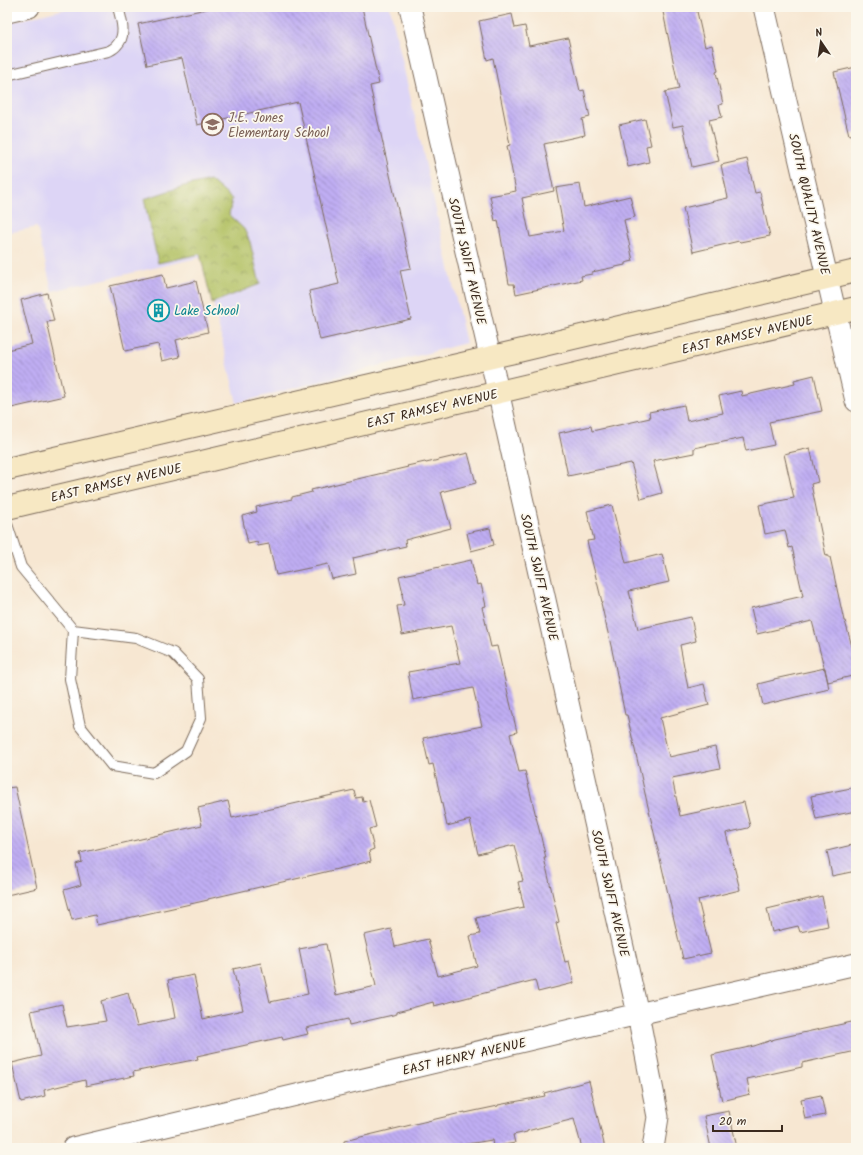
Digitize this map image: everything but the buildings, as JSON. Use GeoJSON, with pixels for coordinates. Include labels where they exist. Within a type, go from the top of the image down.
{"type":"FeatureCollection","features":[{"type":"Feature","properties":{"kind":"street"},"geometry":{"type":"LineString","coordinates":[[7,12],[29,7]]}},
{"type":"Feature","properties":{"kind":"street","name":"SOUTH SWIFT AVENUE"},"geometry":{"type":"LineString","coordinates":[[410,7],[638,1014],[658,1117],[653,1148]]}},
{"type":"Feature","properties":{"kind":"street","name":"SOUTH QUALITY AVENUE"},"geometry":{"type":"LineString","coordinates":[[764,7],[828,277],[846,310],[856,401]]}},
{"type":"Feature","properties":{"kind":"street"},"geometry":{"type":"LineString","coordinates":[[7,469],[856,271]]}},
{"type":"Feature","properties":{"kind":"street","name":"EAST RAMSEY AVENUE"},"geometry":{"type":"LineString","coordinates":[[7,508],[846,310]]}},
{"type":"Feature","properties":{"kind":"street","name":"EAST HENRY AVENUE"},"geometry":{"type":"LineString","coordinates":[[73,1148],[856,964]]}},
{"type":"Feature","properties":{"kind":"lane"},"geometry":{"type":"LineString","coordinates":[[7,75],[109,51],[117,45],[122,37],[122,25],[118,7]]}},
{"type":"Feature","properties":{"kind":"lane"},"geometry":{"type":"LineString","coordinates":[[7,524],[21,567],[73,630],[70,678],[80,726],[112,766],[154,774],[186,751],[201,718],[198,679],[173,653],[136,638],[73,630]]}},
{"type":"Feature","properties":{"kind":"shaded area","name":"J.E. Jones Elementary School"},"geometry":{"type":"Polygon","coordinates":[[[74,7],[390,7],[466,343],[237,403],[202,257],[52,291],[37,227],[7,233],[7,23],[74,7]]]}},
{"type":"Feature","properties":{"kind":"green space"},"geometry":{"type":"Polygon","coordinates":[[[210,180],[232,199],[229,215],[244,229],[250,242],[260,284],[212,303],[200,254],[158,263],[144,199],[184,186],[210,180]]]}},
{"type":"Feature","properties":{"kind":"place","name":"J.E. Jones Elementary School"},"geometry":{"type":"Point","coordinates":[212,124]}},
{"type":"Feature","properties":{"kind":"place","name":"Lake School"},"geometry":{"type":"Point","coordinates":[159,310]}}]}
